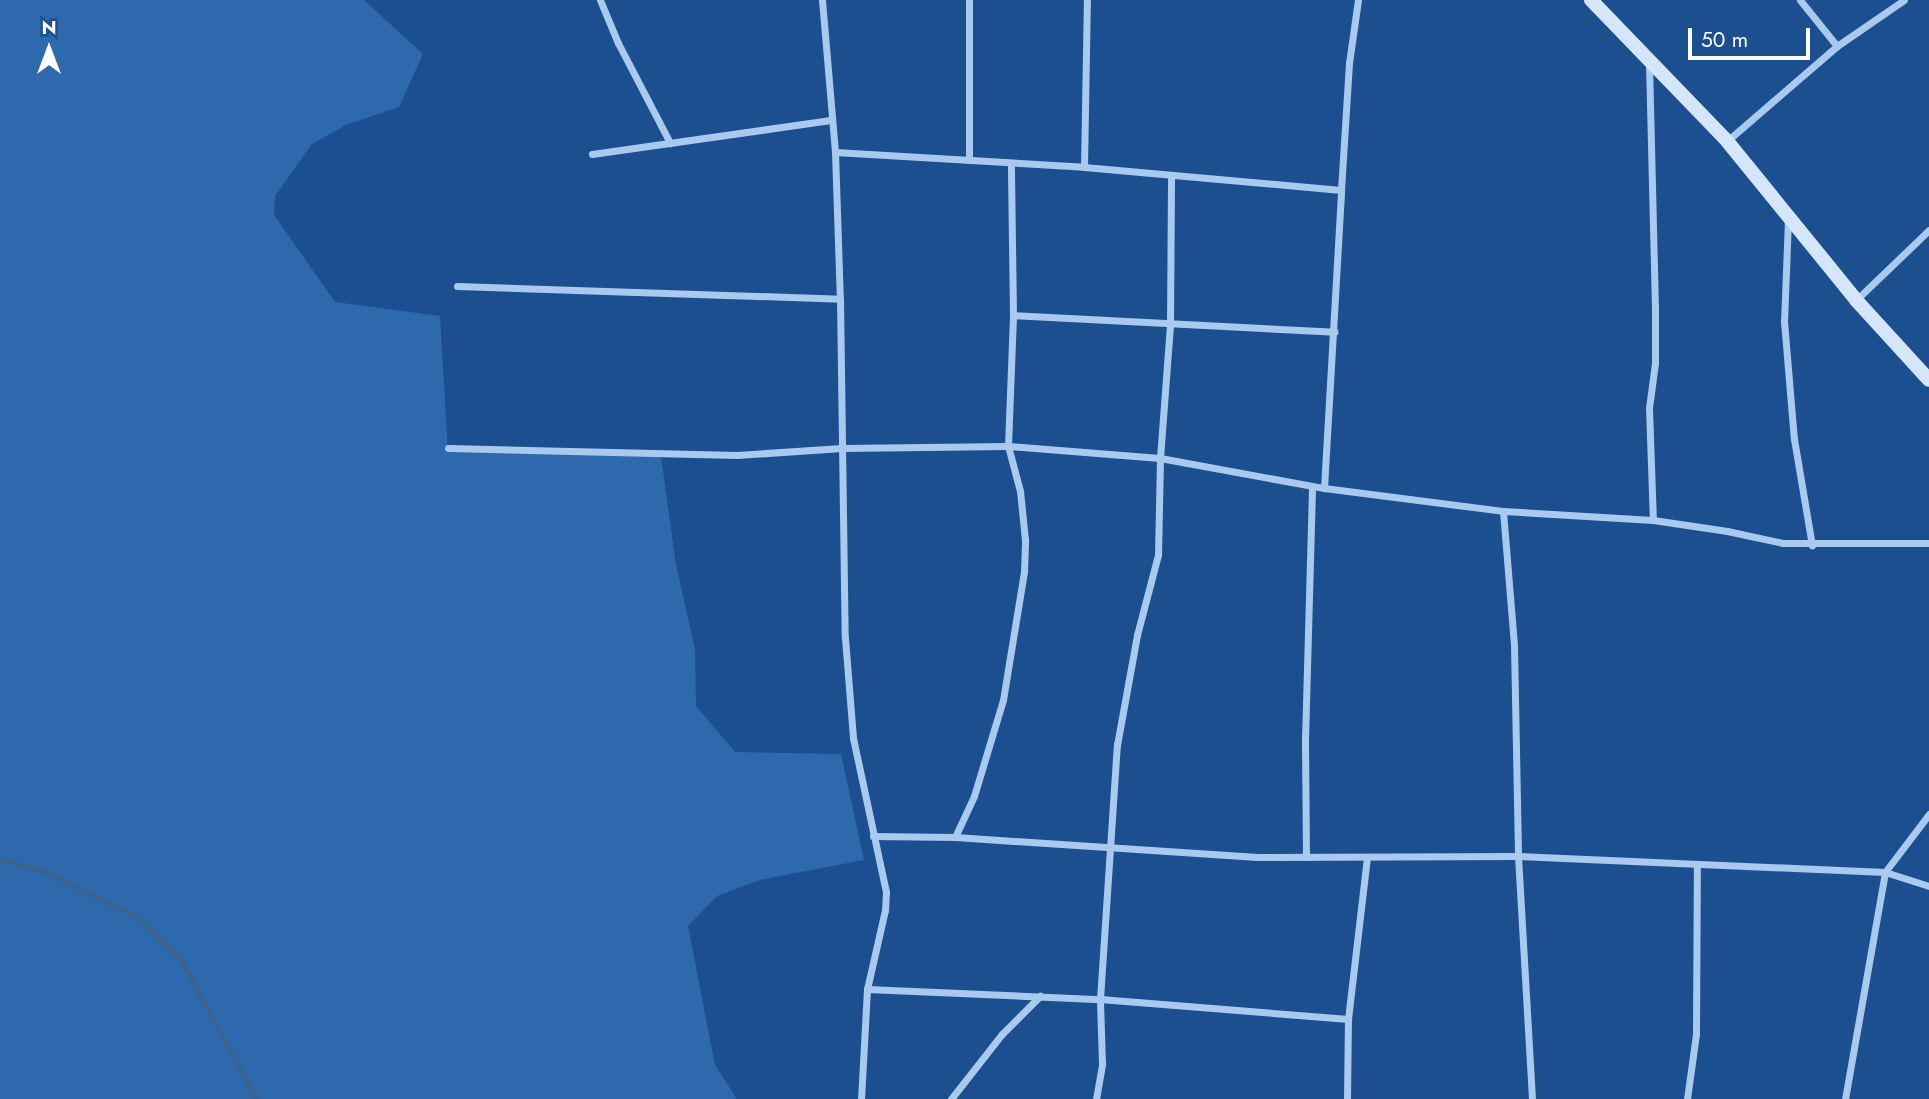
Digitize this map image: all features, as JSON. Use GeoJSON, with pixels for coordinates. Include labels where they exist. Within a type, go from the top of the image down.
{"type":"FeatureCollection","features":[{"type":"Feature","properties":{"kind":"street"},"geometry":{"type":"LineString","coordinates":[[600,0],[618,43],[670,143]]}},
{"type":"Feature","properties":{"kind":"street"},"geometry":{"type":"LineString","coordinates":[[822,0],[835,152],[845,638],[850,713],[886,892],[886,909],[867,989],[861,1099]]}},
{"type":"Feature","properties":{"kind":"street"},"geometry":{"type":"LineString","coordinates":[[969,0],[969,160]]}},
{"type":"Feature","properties":{"kind":"street"},"geometry":{"type":"LineString","coordinates":[[1084,167],[1087,0]]}},
{"type":"Feature","properties":{"kind":"street"},"geometry":{"type":"LineString","coordinates":[[1324,488],[1335,332],[1340,190],[1349,63],[1358,0]]}},
{"type":"Feature","properties":{"kind":"street"},"geometry":{"type":"LineString","coordinates":[[1591,0],[1649,57],[1727,141],[1856,300],[1929,380]]}},
{"type":"Feature","properties":{"kind":"street"},"geometry":{"type":"LineString","coordinates":[[1800,0],[1837,46]]}},
{"type":"Feature","properties":{"kind":"street"},"geometry":{"type":"LineString","coordinates":[[1727,141],[1837,46],[1904,0]]}},
{"type":"Feature","properties":{"kind":"street"},"geometry":{"type":"LineString","coordinates":[[1649,57],[1655,312],[1655,363],[1649,408],[1653,520]]}},
{"type":"Feature","properties":{"kind":"street"},"geometry":{"type":"LineString","coordinates":[[592,154],[831,120]]}},
{"type":"Feature","properties":{"kind":"street"},"geometry":{"type":"LineString","coordinates":[[835,152],[1084,167],[1340,190]]}},
{"type":"Feature","properties":{"kind":"street"},"geometry":{"type":"LineString","coordinates":[[955,837],[974,796],[1003,700],[1024,572],[1025,540],[1020,491],[1008,446],[1013,316],[1011,164]]}},
{"type":"Feature","properties":{"kind":"street"},"geometry":{"type":"LineString","coordinates":[[1096,1099],[1102,1064],[1100,999],[1116,745],[1137,635],[1158,555],[1160,458],[1170,326],[1171,175]]}},
{"type":"Feature","properties":{"kind":"street"},"geometry":{"type":"LineString","coordinates":[[1788,215],[1784,321],[1794,439],[1812,545]]}},
{"type":"Feature","properties":{"kind":"street"},"geometry":{"type":"LineString","coordinates":[[1856,300],[1929,230]]}},
{"type":"Feature","properties":{"kind":"street"},"geometry":{"type":"LineString","coordinates":[[457,286],[840,299]]}},
{"type":"Feature","properties":{"kind":"street"},"geometry":{"type":"LineString","coordinates":[[1013,316],[1170,326],[1335,332]]}},
{"type":"Feature","properties":{"kind":"street"},"geometry":{"type":"LineString","coordinates":[[448,448],[737,455],[842,448],[1008,446],[1160,458],[1324,488],[1503,511],[1653,520],[1783,543],[1929,544]]}},
{"type":"Feature","properties":{"kind":"street"},"geometry":{"type":"LineString","coordinates":[[1306,857],[1306,699],[1312,486]]}},
{"type":"Feature","properties":{"kind":"street"},"geometry":{"type":"LineString","coordinates":[[1503,511],[1514,645],[1518,856],[1532,1099]]}},
{"type":"Feature","properties":{"kind":"street"},"geometry":{"type":"LineString","coordinates":[[1846,1099],[1885,872],[1929,814]]}},
{"type":"Feature","properties":{"kind":"street"},"geometry":{"type":"LineString","coordinates":[[873,836],[955,837],[1109,848],[1306,857],[1518,856],[1697,866],[1885,872],[1929,886]]}},
{"type":"Feature","properties":{"kind":"street"},"geometry":{"type":"LineString","coordinates":[[1347,1099],[1348,1019],[1367,857]]}},
{"type":"Feature","properties":{"kind":"street"},"geometry":{"type":"LineString","coordinates":[[1687,1099],[1696,1034],[1697,866]]}},
{"type":"Feature","properties":{"kind":"street"},"geometry":{"type":"LineString","coordinates":[[867,989],[1100,999],[1348,1019]]}},
{"type":"Feature","properties":{"kind":"street"},"geometry":{"type":"LineString","coordinates":[[951,1099],[1002,1034],[1040,996]]}},
{"type":"Feature","properties":{"kind":"shaded area"},"geometry":{"type":"Polygon","coordinates":[[[0,0],[364,0],[423,54],[399,107],[346,125],[312,144],[275,196],[274,215],[335,302],[440,316],[448,452],[661,456],[676,565],[695,649],[696,706],[735,752],[841,754],[864,860],[760,880],[717,896],[688,926],[715,1065],[737,1099],[0,1099],[0,0]]]}},
{"type":"Feature","properties":{"kind":"waterway"},"geometry":{"type":"LineString","coordinates":[[0,859],[46,872],[135,916],[180,958],[256,1099]]}}]}
